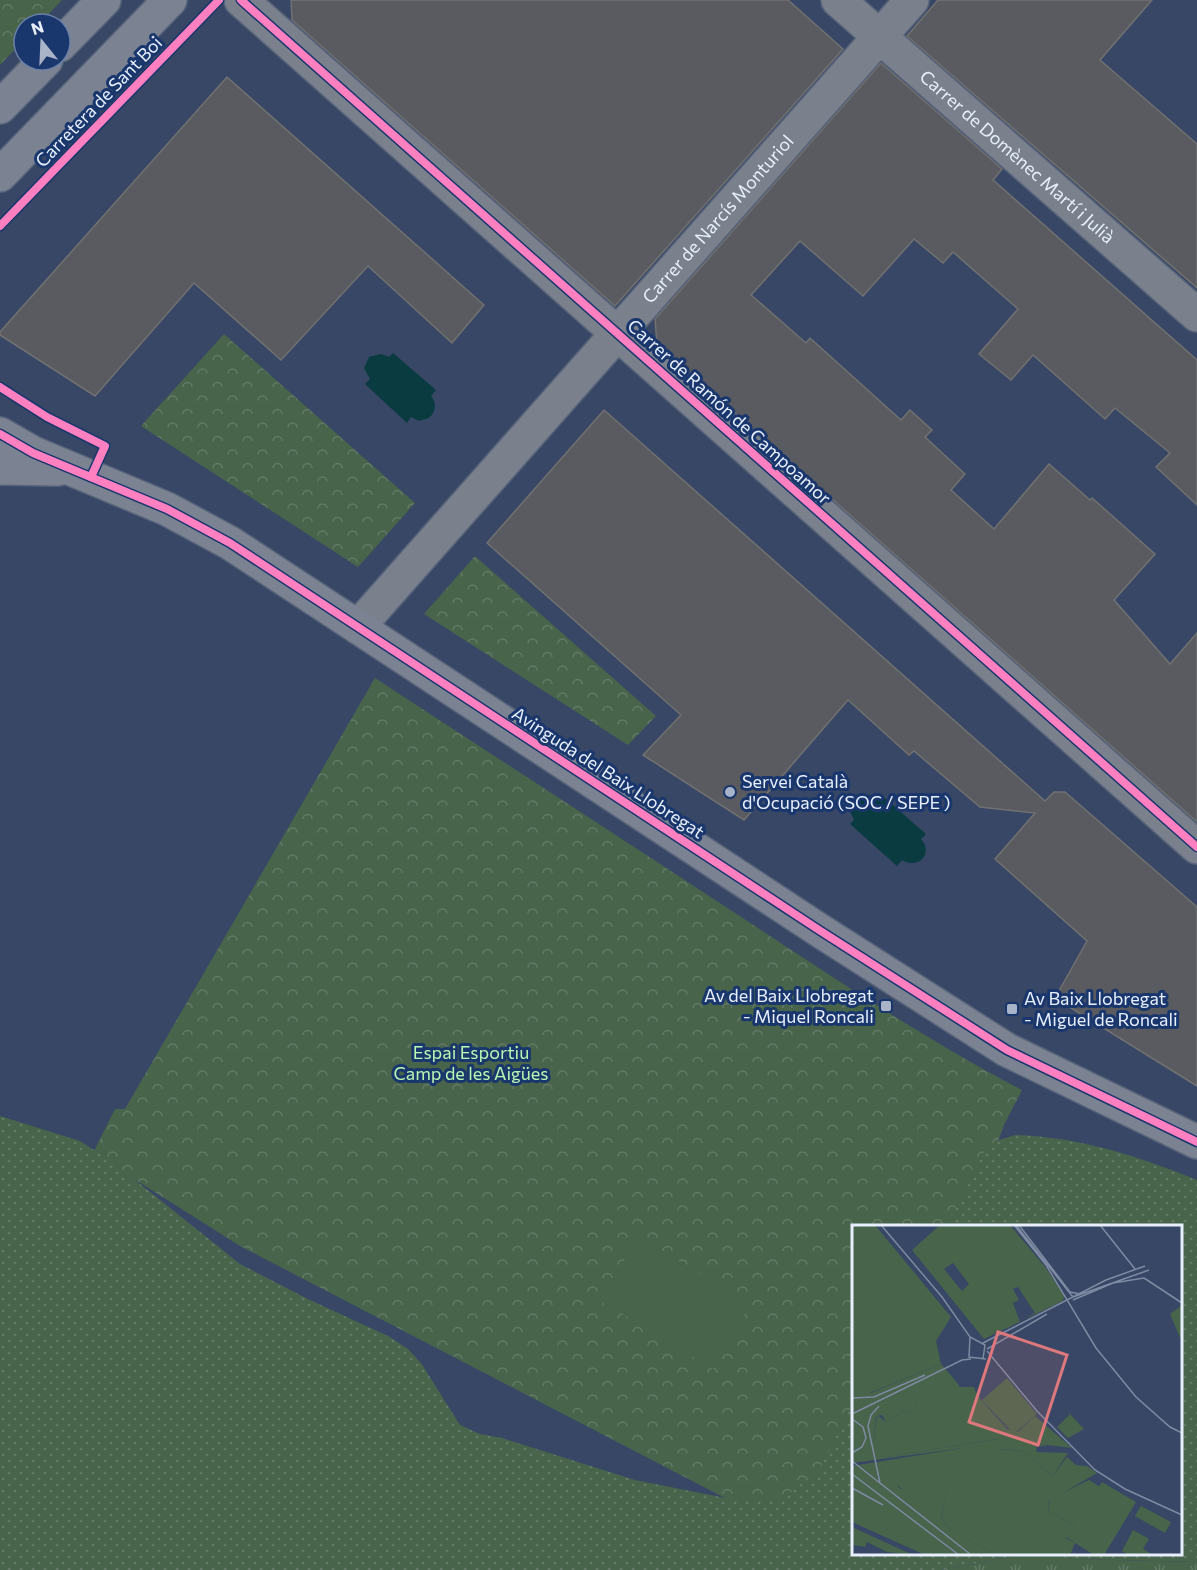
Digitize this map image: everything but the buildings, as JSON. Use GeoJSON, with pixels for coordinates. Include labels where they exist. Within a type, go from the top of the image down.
{"type":"FeatureCollection","features":[{"type":"Feature","properties":{"kind":"main road"},"geometry":{"type":"LineString","coordinates":[[72,33],[104,0]]}},
{"type":"Feature","properties":{"kind":"main road","name":"Carretera de Sant Boi"},"geometry":{"type":"LineString","coordinates":[[0,175],[170,0]]}},
{"type":"Feature","properties":{"kind":"main road"},"geometry":{"type":"LineString","coordinates":[[0,107],[34,72]]}},
{"type":"Feature","properties":{"kind":"main road","name":"Avinguda del Baix Llobregat"},"geometry":{"type":"LineString","coordinates":[[0,434],[33,453],[128,491],[198,524],[819,930],[1007,1050],[1197,1142]]}},
{"type":"Feature","properties":{"kind":"main road","name":"Avinguda del Baix Llobregat"},"geometry":{"type":"LineString","coordinates":[[0,468],[73,470]]}},
{"type":"Feature","properties":{"kind":"street","name":"Carrer de Ramón de Campoamor"},"geometry":{"type":"LineString","coordinates":[[241,0],[1197,847]]}},
{"type":"Feature","properties":{"kind":"street","name":"Carrer de Domènec Martí i Julià"},"geometry":{"type":"LineString","coordinates":[[838,0],[1197,315]]}},
{"type":"Feature","properties":{"kind":"street","name":"Carrer de Narcís Monturiol"},"geometry":{"type":"LineString","coordinates":[[358,627],[912,0]]}},
{"type":"Feature","properties":{"kind":"green space"},"geometry":{"type":"Polygon","coordinates":[[[0,0],[62,0],[50,12],[12,12],[12,52],[0,65],[0,0]]]}},
{"type":"Feature","properties":{"kind":"green space"},"geometry":{"type":"Polygon","coordinates":[[[224,334],[415,503],[358,567],[141,426],[224,334]]]}},
{"type":"Feature","properties":{"kind":"green space"},"geometry":{"type":"Polygon","coordinates":[[[475,556],[656,716],[628,745],[424,614],[475,556]]]}},
{"type":"Feature","properties":{"kind":"green space","name":"Espai Esportiu Camp de les Aigües"},"geometry":{"type":"Polygon","coordinates":[[[375,678],[875,1004],[948,1049],[1022,1090],[1005,1123],[986,1172],[956,1225],[852,1225],[852,1431],[777,1525],[240,1246],[93,1153],[115,1109],[125,1109],[375,678]]]}},
{"type":"Feature","properties":{"kind":"green space"},"geometry":{"type":"Polygon","coordinates":[[[0,1116],[80,1141],[114,1163],[240,1264],[390,1337],[408,1349],[421,1363],[460,1425],[480,1434],[502,1438],[635,1480],[741,1501],[763,1501],[785,1497],[819,1470],[852,1405],[852,1555],[1020,1555],[941,1570],[0,1570],[0,1116]]]}},
{"type":"Feature","properties":{"kind":"green space"},"geometry":{"type":"Polygon","coordinates":[[[1015,1135],[1085,1144],[1153,1163],[1197,1180],[1197,1562],[1073,1559],[1047,1555],[1182,1555],[1182,1225],[947,1225],[980,1157],[996,1141],[1015,1135]]]}},
{"type":"Feature","properties":{"kind":"green space"},"geometry":{"type":"Polygon","coordinates":[[[638,1237],[750,1304],[713,1369],[601,1301],[638,1237]]]}},
{"type":"Feature","properties":{"kind":"green space"},"geometry":{"type":"Polygon","coordinates":[[[1020,1555],[1055,1555],[1073,1559],[1197,1562],[1197,1570],[941,1570],[1020,1555]]]}},
{"type":"Feature","properties":{"kind":"shaded area"},"geometry":{"type":"Polygon","coordinates":[[[393,353],[436,390],[431,396],[435,407],[429,418],[419,421],[411,417],[407,423],[365,384],[370,379],[364,368],[369,357],[381,354],[389,357],[393,353]]]}},
{"type":"Feature","properties":{"kind":"shaded area"},"geometry":{"type":"Polygon","coordinates":[[[879,793],[926,834],[921,839],[925,845],[925,855],[918,862],[908,863],[902,860],[897,866],[850,824],[854,820],[849,809],[852,800],[862,794],[875,798],[879,793]]]}},
{"type":"Feature","properties":{"kind":"cycle path"},"geometry":{"type":"LineString","coordinates":[[0,226],[219,0]]}},
{"type":"Feature","properties":{"kind":"cycle path"},"geometry":{"type":"LineString","coordinates":[[241,0],[1197,847]]}},
{"type":"Feature","properties":{"kind":"cycle path"},"geometry":{"type":"LineString","coordinates":[[0,387],[47,417],[105,446],[91,477]]}},
{"type":"Feature","properties":{"kind":"cycle path"},"geometry":{"type":"LineString","coordinates":[[0,434],[33,453],[167,509],[230,543],[819,930],[1007,1050],[1197,1142]]}},
{"type":"Feature","properties":{"kind":"place","name":"Servei Català d'Ocupació (SOC / SEPE )"},"geometry":{"type":"Point","coordinates":[730,792]}},
{"type":"Feature","properties":{"kind":"place","name":"Av del Baix Llobregat - Miquel Roncali"},"geometry":{"type":"Point","coordinates":[886,1006]}},
{"type":"Feature","properties":{"kind":"place","name":"Av Baix Llobregat - Miguel de Roncali"},"geometry":{"type":"Point","coordinates":[1012,1009]}}]}
